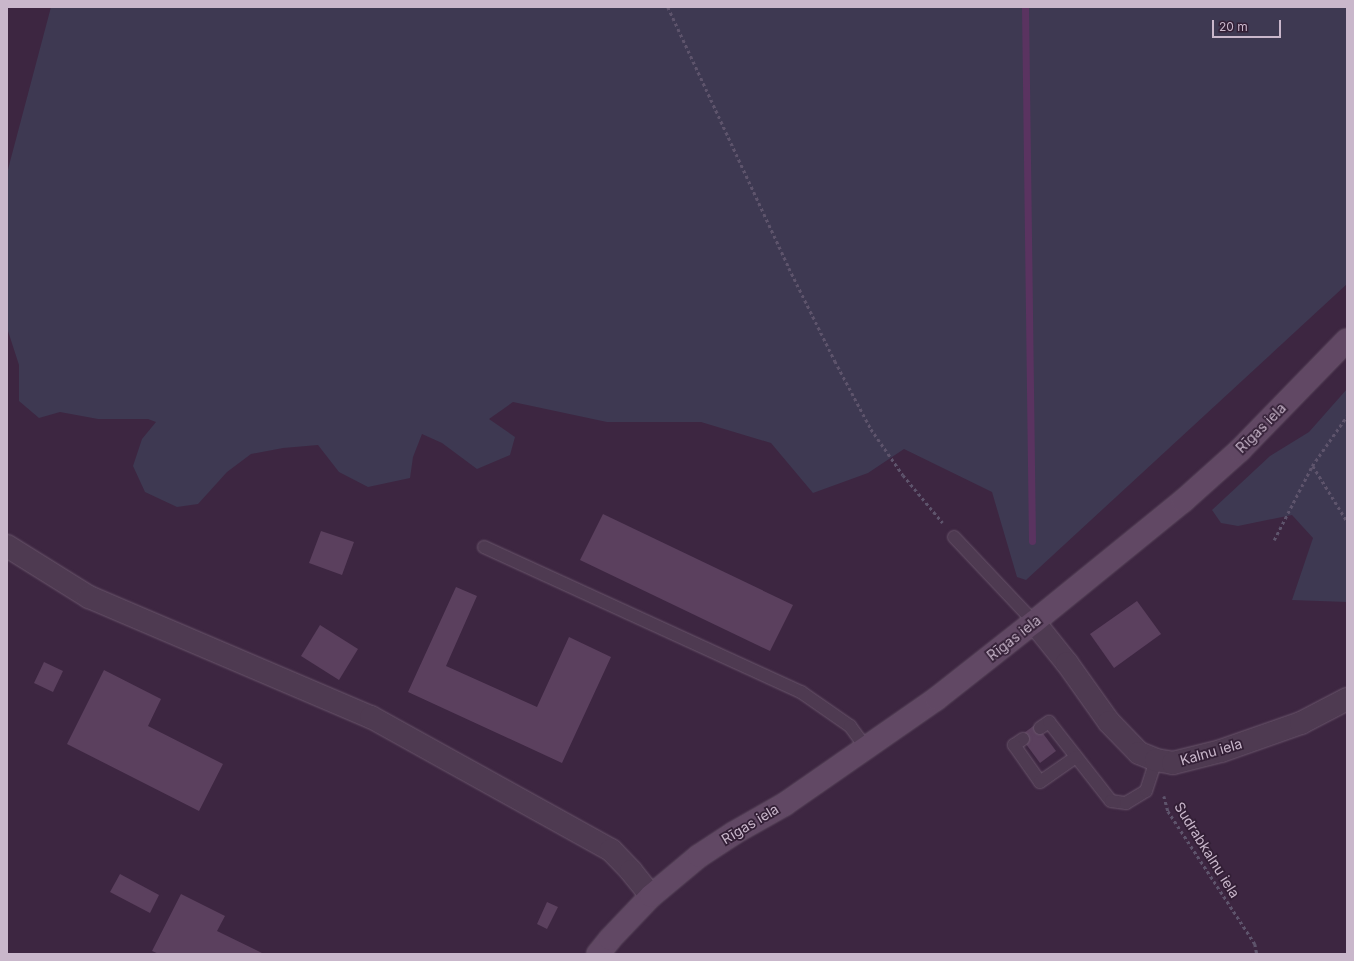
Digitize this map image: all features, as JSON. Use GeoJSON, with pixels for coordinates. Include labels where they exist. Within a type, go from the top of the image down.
{"type":"FeatureCollection","features":[{"type":"Feature","properties":{"kind":"street","name":"Rīgas iela"},"geometry":{"type":"LineString","coordinates":[[598,954],[610,939],[651,896],[699,856],[734,833],[785,804],[936,699],[1034,622],[1182,501],[1240,450],[1347,340]]}},
{"type":"Feature","properties":{"kind":"street"},"geometry":{"type":"LineString","coordinates":[[7,546],[89,597],[378,721],[611,850],[632,871],[651,896]]}},
{"type":"Feature","properties":{"kind":"street","name":"Kalnu iela"},"geometry":{"type":"LineString","coordinates":[[1034,622],[1067,662],[1109,722],[1139,753],[1156,760],[1173,763],[1221,752],[1301,723],[1347,699]]}},
{"type":"Feature","properties":{"kind":"lane"},"geometry":{"type":"LineString","coordinates":[[954,537],[1034,622]]}},
{"type":"Feature","properties":{"kind":"lane"},"geometry":{"type":"LineString","coordinates":[[484,547],[801,692],[850,726],[866,748]]}},
{"type":"Feature","properties":{"kind":"lane"},"geometry":{"type":"LineString","coordinates":[[1040,728],[1049,722],[1111,801],[1126,803],[1146,791],[1156,760]]}},
{"type":"Feature","properties":{"kind":"lane"},"geometry":{"type":"LineString","coordinates":[[1023,739],[1014,745],[1040,782],[1076,757]]}},
{"type":"Feature","properties":{"kind":"path"},"geometry":{"type":"LineString","coordinates":[[668,7],[789,268],[835,361],[871,429],[903,475],[954,537]]}},
{"type":"Feature","properties":{"kind":"path"},"geometry":{"type":"LineString","coordinates":[[1274,540],[1312,466],[1347,416]]}},
{"type":"Feature","properties":{"kind":"path"},"geometry":{"type":"LineString","coordinates":[[1312,466],[1347,521]]}},
{"type":"Feature","properties":{"kind":"path","name":"Sudrabkalnu iela"},"geometry":{"type":"LineString","coordinates":[[1156,760],[1168,811],[1255,944],[1257,954]]}},
{"type":"Feature","properties":{"kind":"shaded area"},"geometry":{"type":"Polygon","coordinates":[[[51,7],[1347,7],[1347,284],[1026,580],[1017,577],[992,492],[904,449],[868,473],[813,493],[771,443],[701,422],[607,422],[513,402],[489,419],[515,437],[510,455],[477,469],[442,443],[422,434],[413,457],[410,478],[368,487],[339,472],[318,445],[283,448],[251,454],[227,472],[198,504],[177,507],[145,492],[133,466],[142,439],[156,422],[148,419],[98,419],[60,412],[39,418],[19,401],[19,365],[7,328],[7,173],[51,7]]]}},
{"type":"Feature","properties":{"kind":"shaded area"},"geometry":{"type":"Polygon","coordinates":[[[1347,389],[1347,602],[1292,600],[1313,538],[1292,515],[1238,526],[1221,523],[1212,510],[1270,456],[1309,432],[1347,389]]]}},
{"type":"Feature","properties":{"kind":"building"},"geometry":{"type":"Polygon","coordinates":[[[603,514],[793,605],[770,651],[580,560],[603,514]]]}},
{"type":"Feature","properties":{"kind":"building"},"geometry":{"type":"Polygon","coordinates":[[[321,531],[354,542],[342,575],[309,563],[321,531]]]}},
{"type":"Feature","properties":{"kind":"building"},"geometry":{"type":"Polygon","coordinates":[[[456,587],[477,596],[446,666],[537,707],[569,637],[611,657],[562,763],[408,692],[456,587]]]}},
{"type":"Feature","properties":{"kind":"building"},"geometry":{"type":"Polygon","coordinates":[[[1137,601],[1161,634],[1114,668],[1090,634],[1137,601]]]}},
{"type":"Feature","properties":{"kind":"building"},"geometry":{"type":"Polygon","coordinates":[[[320,625],[358,649],[339,680],[301,656],[320,625]]]}},
{"type":"Feature","properties":{"kind":"building"},"geometry":{"type":"Polygon","coordinates":[[[44,662],[63,671],[53,692],[34,683],[44,662]]]}},
{"type":"Feature","properties":{"kind":"building"},"geometry":{"type":"Polygon","coordinates":[[[104,670],[161,699],[148,726],[223,764],[199,811],[67,744],[104,670]]]}},
{"type":"Feature","properties":{"kind":"building"},"geometry":{"type":"Polygon","coordinates":[[[1036,724],[1056,751],[1040,763],[1020,736],[1036,724]]]}},
{"type":"Feature","properties":{"kind":"building"},"geometry":{"type":"Polygon","coordinates":[[[120,874],[159,895],[150,913],[110,892],[120,874]]]}},
{"type":"Feature","properties":{"kind":"building"},"geometry":{"type":"Polygon","coordinates":[[[181,894],[225,916],[217,931],[264,954],[159,954],[152,951],[181,894]]]}},
{"type":"Feature","properties":{"kind":"building"},"geometry":{"type":"Polygon","coordinates":[[[547,902],[558,907],[547,929],[537,924],[547,902]]]}},
{"type":"Feature","properties":{"kind":"waterway"},"geometry":{"type":"LineString","coordinates":[[1025,7],[1032,541]]}}]}
